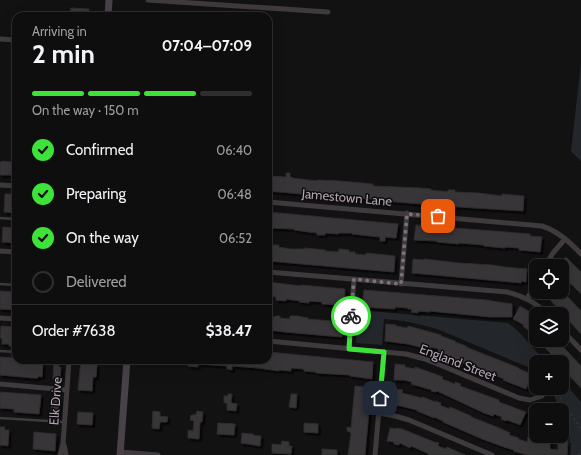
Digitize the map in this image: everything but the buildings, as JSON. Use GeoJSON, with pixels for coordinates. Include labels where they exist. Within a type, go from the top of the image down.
{"type":"FeatureCollection","features":[{"type":"Feature","properties":{"kind":"main road"},"geometry":{"type":"LineString","coordinates":[[108,12],[109,0]]}},
{"type":"Feature","properties":{"kind":"main road"},"geometry":{"type":"LineString","coordinates":[[120,453],[127,364]]}},
{"type":"Feature","properties":{"kind":"street"},"geometry":{"type":"LineString","coordinates":[[148,0],[328,12]]}},
{"type":"Feature","properties":{"kind":"street"},"geometry":{"type":"LineString","coordinates":[[0,39],[12,40]]}},
{"type":"Feature","properties":{"kind":"street"},"geometry":{"type":"LineString","coordinates":[[0,185],[12,186]]}},
{"type":"Feature","properties":{"kind":"street","name":"Jamestown Lane"},"geometry":{"type":"LineString","coordinates":[[272,202],[542,226],[550,229],[565,239],[581,254]]}},
{"type":"Feature","properties":{"kind":"street"},"geometry":{"type":"LineString","coordinates":[[401,284],[407,214]]}},
{"type":"Feature","properties":{"kind":"street"},"geometry":{"type":"LineString","coordinates":[[549,259],[565,239]]}},
{"type":"Feature","properties":{"kind":"street"},"geometry":{"type":"LineString","coordinates":[[0,251],[12,252]]}},
{"type":"Feature","properties":{"kind":"street"},"geometry":{"type":"LineString","coordinates":[[272,272],[508,292],[536,303],[540,307]]}},
{"type":"Feature","properties":{"kind":"street"},"geometry":{"type":"LineString","coordinates":[[349,349],[354,279]]}},
{"type":"Feature","properties":{"kind":"street"},"geometry":{"type":"LineString","coordinates":[[527,299],[529,295]]}},
{"type":"Feature","properties":{"kind":"street"},"geometry":{"type":"LineString","coordinates":[[0,318],[12,319]]}},
{"type":"Feature","properties":{"kind":"street"},"geometry":{"type":"LineString","coordinates":[[569,337],[581,350]]}},
{"type":"Feature","properties":{"kind":"street","name":"England Street"},"geometry":{"type":"LineString","coordinates":[[272,341],[406,354],[425,359],[519,398],[530,400],[542,396]]}},
{"type":"Feature","properties":{"kind":"street"},"geometry":{"type":"LineString","coordinates":[[375,455],[384,352]]}},
{"type":"Feature","properties":{"kind":"street","name":"Elk Drive"},"geometry":{"type":"LineString","coordinates":[[60,455],[63,444],[69,364]]}},
{"type":"Feature","properties":{"kind":"street"},"geometry":{"type":"LineString","coordinates":[[0,384],[67,390]]}},
{"type":"Feature","properties":{"kind":"street"},"geometry":{"type":"LineString","coordinates":[[379,414],[396,416],[409,420],[492,455]]}},
{"type":"Feature","properties":{"kind":"street","name":"Elk Drive"},"geometry":{"type":"LineString","coordinates":[[63,444],[66,455]]}},
{"type":"Feature","properties":{"kind":"street"},"geometry":{"type":"LineString","coordinates":[[120,453],[158,455]]}},
{"type":"Feature","properties":{"kind":"lane"},"geometry":{"type":"LineString","coordinates":[[0,218],[12,219]]}},
{"type":"Feature","properties":{"kind":"lane"},"geometry":{"type":"LineString","coordinates":[[0,284],[12,285]]}},
{"type":"Feature","properties":{"kind":"lane"},"geometry":{"type":"LineString","coordinates":[[0,351],[12,352]]}},
{"type":"Feature","properties":{"kind":"lane"},"geometry":{"type":"LineString","coordinates":[[0,418],[65,422]]}},
{"type":"Feature","properties":{"kind":"path"},"geometry":{"type":"LineString","coordinates":[[542,396],[554,393],[558,394],[581,429]]}},
{"type":"Feature","properties":{"kind":"path"},"geometry":{"type":"LineString","coordinates":[[579,455],[581,450]]}},
{"type":"Feature","properties":{"kind":"shaded area"},"geometry":{"type":"Polygon","coordinates":[[[581,63],[581,161],[571,151],[581,63]]]}},
{"type":"Feature","properties":{"kind":"shaded area"},"geometry":{"type":"Polygon","coordinates":[[[358,310],[508,323],[517,330],[529,343],[529,347],[532,347],[540,355],[529,355],[529,367],[437,329],[411,322],[384,319],[382,345],[356,343],[358,310]]]}},
{"type":"Feature","properties":{"kind":"shaded area"},"geometry":{"type":"Polygon","coordinates":[[[569,388],[581,402],[581,455],[568,455],[570,435],[569,403],[557,403],[554,395],[569,395],[569,388]]]}},
{"type":"Feature","properties":{"kind":"way so far"},"geometry":{"type":"LineString","coordinates":[[351,316],[354,279],[401,284],[407,214],[438,216]]}},
{"type":"Feature","properties":{"kind":"route"},"geometry":{"type":"LineString","coordinates":[[351,316],[349,349],[384,352],[380,398]]}}]}
